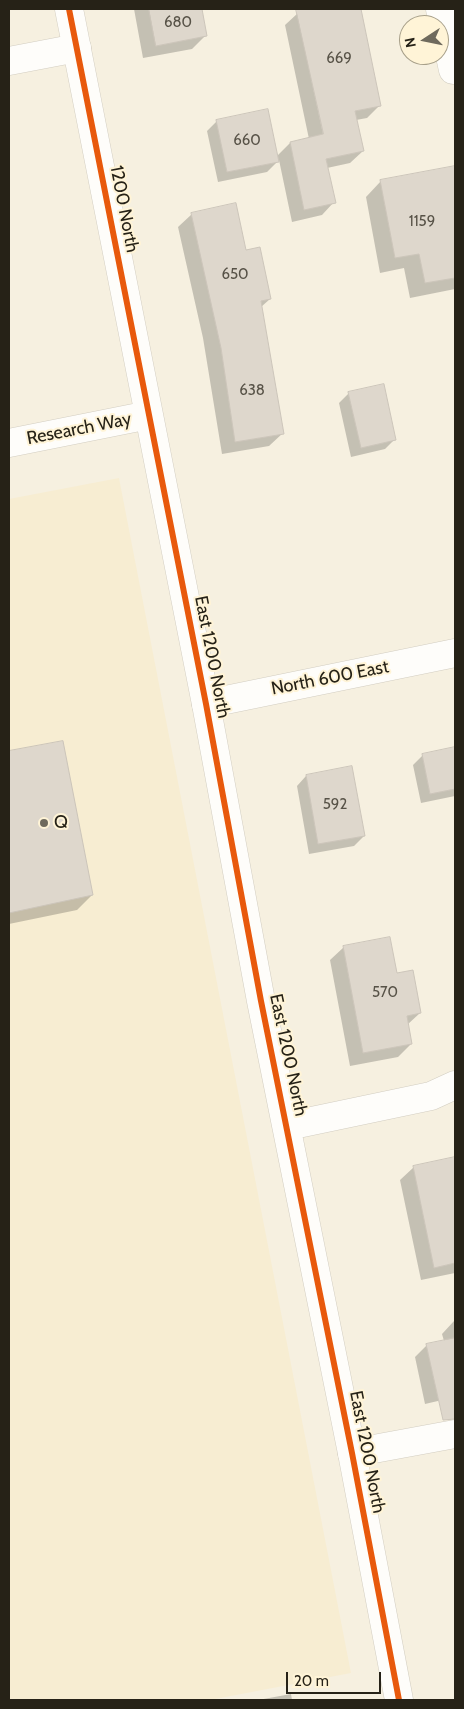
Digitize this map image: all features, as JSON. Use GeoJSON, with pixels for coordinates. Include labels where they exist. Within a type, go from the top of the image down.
{"type":"FeatureCollection","features":[{"type":"Feature","properties":{"kind":"street","name":"1200 North"},"geometry":{"type":"LineString","coordinates":[[69,9],[149,415]]}},
{"type":"Feature","properties":{"kind":"street"},"geometry":{"type":"LineString","coordinates":[[440,9],[454,70]]}},
{"type":"Feature","properties":{"kind":"street"},"geometry":{"type":"LineString","coordinates":[[9,61],[76,48]]}},
{"type":"Feature","properties":{"kind":"street","name":"Research Way"},"geometry":{"type":"LineString","coordinates":[[9,443],[149,415]]}},
{"type":"Feature","properties":{"kind":"street","name":"East 1200 North"},"geometry":{"type":"LineString","coordinates":[[149,415],[206,704],[259,991],[288,1126],[399,1700]]}},
{"type":"Feature","properties":{"kind":"street","name":"North 600 East"},"geometry":{"type":"LineString","coordinates":[[206,704],[455,653]]}},
{"type":"Feature","properties":{"kind":"street"},"geometry":{"type":"LineString","coordinates":[[288,1126],[431,1096],[455,1085]]}},
{"type":"Feature","properties":{"kind":"street"},"geometry":{"type":"LineString","coordinates":[[352,1453],[455,1434]]}},
{"type":"Feature","properties":{"kind":"shaded area"},"geometry":{"type":"Polygon","coordinates":[[[119,478],[351,1673],[210,1700],[9,1700],[9,499],[119,478]]]}},
{"type":"Feature","properties":{"kind":"building"},"geometry":{"type":"Polygon","coordinates":[[[149,9],[202,9],[207,36],[156,46],[149,9]]]}},
{"type":"Feature","properties":{"kind":"building"},"geometry":{"type":"Polygon","coordinates":[[[296,9],[361,9],[381,106],[355,111],[364,151],[326,159],[336,203],[304,210],[290,142],[323,134],[296,9]]]}},
{"type":"Feature","properties":{"kind":"building"},"geometry":{"type":"Polygon","coordinates":[[[268,109],[279,162],[227,172],[216,120],[268,109]]]}},
{"type":"Feature","properties":{"kind":"building"},"geometry":{"type":"Polygon","coordinates":[[[455,166],[455,278],[425,283],[419,254],[395,258],[380,180],[455,166]]]}},
{"type":"Feature","properties":{"kind":"building"},"geometry":{"type":"Polygon","coordinates":[[[236,203],[246,250],[260,247],[271,299],[261,301],[284,434],[235,442],[221,348],[191,213],[236,203]]]}},
{"type":"Feature","properties":{"kind":"building"},"geometry":{"type":"Polygon","coordinates":[[[384,384],[396,440],[361,448],[348,392],[384,384]]]}},
{"type":"Feature","properties":{"kind":"building","name":"Q"},"geometry":{"type":"Polygon","coordinates":[[[63,741],[93,895],[9,913],[9,751],[63,741]]]}},
{"type":"Feature","properties":{"kind":"building"},"geometry":{"type":"Polygon","coordinates":[[[455,747],[455,789],[430,794],[422,754],[455,747]]]}},
{"type":"Feature","properties":{"kind":"building"},"geometry":{"type":"Polygon","coordinates":[[[352,766],[365,836],[318,844],[306,775],[352,766]]]}},
{"type":"Feature","properties":{"kind":"building"},"geometry":{"type":"Polygon","coordinates":[[[390,937],[397,973],[413,970],[421,1013],[407,1016],[412,1044],[363,1053],[343,946],[390,937]]]}},
{"type":"Feature","properties":{"kind":"building"},"geometry":{"type":"Polygon","coordinates":[[[455,1157],[455,1263],[434,1268],[413,1166],[455,1157]]]}},
{"type":"Feature","properties":{"kind":"building"},"geometry":{"type":"Polygon","coordinates":[[[455,1338],[455,1419],[443,1420],[426,1344],[455,1338]]]}},
{"type":"Feature","properties":{"kind":"cycle path"},"geometry":{"type":"LineString","coordinates":[[69,9],[206,704],[261,1001],[352,1453],[399,1700]]}},
{"type":"Feature","properties":{"kind":"place","name":"Q"},"geometry":{"type":"Point","coordinates":[44,823]}}]}
